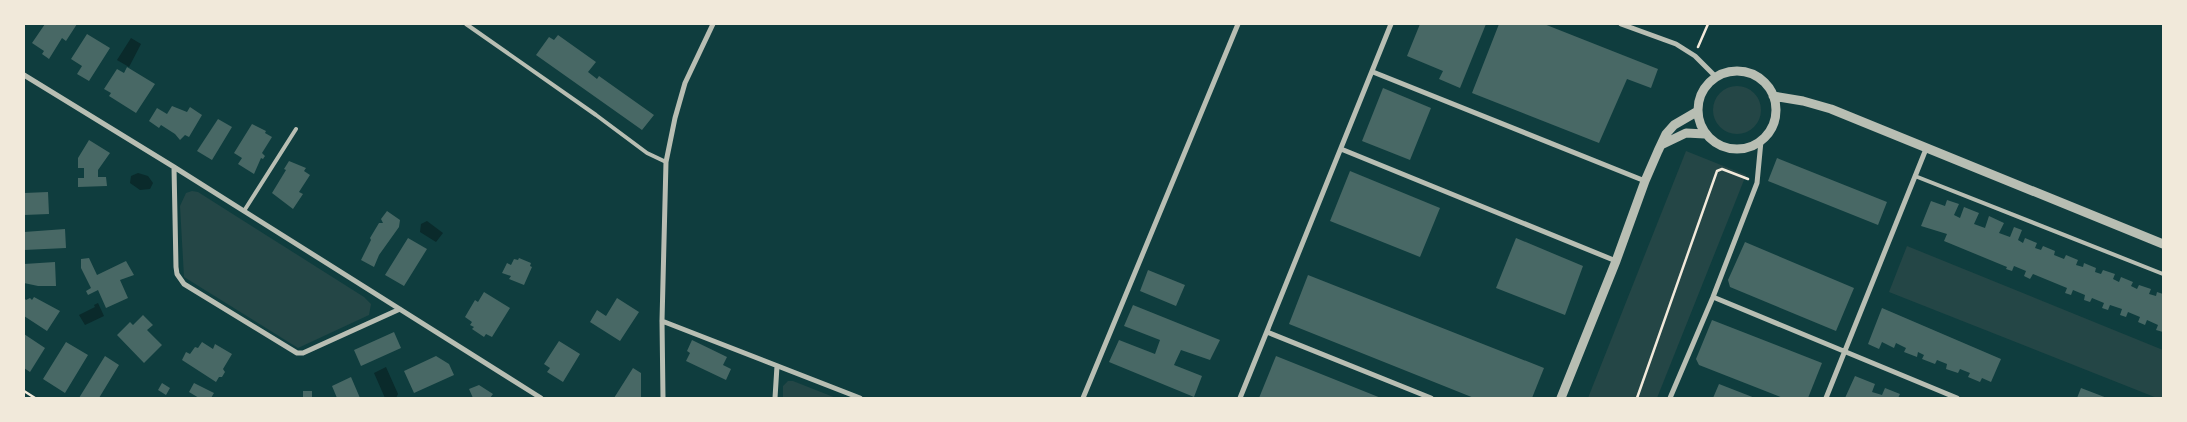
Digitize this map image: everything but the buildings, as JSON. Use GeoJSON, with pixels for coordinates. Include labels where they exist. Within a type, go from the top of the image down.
{"type":"FeatureCollection","features":[{"type":"Feature","properties":{"kind":"street"},"geometry":{"type":"LineString","coordinates":[[663,398],[662,321],[666,162],[675,118],[686,82],[713,24]]}},
{"type":"Feature","properties":{"kind":"street"},"geometry":{"type":"LineString","coordinates":[[1083,398],[1238,24]]}},
{"type":"Feature","properties":{"kind":"street"},"geometry":{"type":"LineString","coordinates":[[1240,398],[1391,24]]}},
{"type":"Feature","properties":{"kind":"street"},"geometry":{"type":"LineString","coordinates":[[1621,24],[1676,44],[1694,56],[1716,77]]}},
{"type":"Feature","properties":{"kind":"street"},"geometry":{"type":"LineString","coordinates":[[1735,71],[1745,72],[1762,81],[1773,96],[1775,104],[1774,122],[1769,132],[1761,141],[1742,149],[1732,149],[1712,141],[1705,134],[1700,123],[1698,111],[1702,91],[1716,77],[1735,71]]}},
{"type":"Feature","properties":{"kind":"street"},"geometry":{"type":"LineString","coordinates":[[1373,72],[1644,181]]}},
{"type":"Feature","properties":{"kind":"street"},"geometry":{"type":"LineString","coordinates":[[24,75],[541,398]]}},
{"type":"Feature","properties":{"kind":"street"},"geometry":{"type":"LineString","coordinates":[[1773,96],[1802,101],[1831,110],[2163,244]]}},
{"type":"Feature","properties":{"kind":"street"},"geometry":{"type":"LineString","coordinates":[[1561,398],[1616,261],[1644,181],[1666,134],[1674,126],[1698,111]]}},
{"type":"Feature","properties":{"kind":"street"},"geometry":{"type":"LineString","coordinates":[[1661,145],[1686,133],[1705,134]]}},
{"type":"Feature","properties":{"kind":"street"},"geometry":{"type":"LineString","coordinates":[[1670,398],[1713,297],[1757,183],[1761,141]]}},
{"type":"Feature","properties":{"kind":"street"},"geometry":{"type":"LineString","coordinates":[[1341,149],[1616,261]]}},
{"type":"Feature","properties":{"kind":"street"},"geometry":{"type":"LineString","coordinates":[[1826,398],[1926,149]]}},
{"type":"Feature","properties":{"kind":"street"},"geometry":{"type":"LineString","coordinates":[[174,167],[177,274],[184,284],[225,310],[297,353],[303,353],[400,310]]}},
{"type":"Feature","properties":{"kind":"street"},"geometry":{"type":"LineString","coordinates":[[1713,297],[1958,398]]}},
{"type":"Feature","properties":{"kind":"street"},"geometry":{"type":"LineString","coordinates":[[662,321],[860,398]]}},
{"type":"Feature","properties":{"kind":"street"},"geometry":{"type":"LineString","coordinates":[[1267,332],[1431,398]]}},
{"type":"Feature","properties":{"kind":"street"},"geometry":{"type":"LineString","coordinates":[[775,398],[777,366]]}},
{"type":"Feature","properties":{"kind":"lane"},"geometry":{"type":"LineString","coordinates":[[466,24],[647,153],[666,162]]}},
{"type":"Feature","properties":{"kind":"lane"},"geometry":{"type":"LineString","coordinates":[[244,211],[296,129]]}},
{"type":"Feature","properties":{"kind":"lane"},"geometry":{"type":"LineString","coordinates":[[1915,176],[2163,274]]}},
{"type":"Feature","properties":{"kind":"path"},"geometry":{"type":"LineString","coordinates":[[1694,56],[1708,24]]}},
{"type":"Feature","properties":{"kind":"path"},"geometry":{"type":"LineString","coordinates":[[1637,398],[1717,171],[1722,169],[1757,183]]}},
{"type":"Feature","properties":{"kind":"path"},"geometry":{"type":"LineString","coordinates":[[24,391],[35,398]]}},
{"type":"Feature","properties":{"kind":"shaded area"},"geometry":{"type":"Polygon","coordinates":[[[131,38],[141,44],[129,67],[117,60],[131,38]]]}},
{"type":"Feature","properties":{"kind":"shaded area"},"geometry":{"type":"Polygon","coordinates":[[[1732,86],[1742,86],[1754,93],[1761,105],[1761,115],[1754,127],[1742,134],[1732,134],[1724,130],[1717,123],[1713,115],[1713,105],[1717,97],[1724,90],[1732,86]]]}},
{"type":"Feature","properties":{"kind":"shaded area"},"geometry":{"type":"Polygon","coordinates":[[[1686,151],[1746,175],[1657,398],[1588,398],[1686,151]]]}},
{"type":"Feature","properties":{"kind":"shaded area"},"geometry":{"type":"Polygon","coordinates":[[[138,173],[148,176],[153,183],[150,189],[140,190],[130,183],[131,176],[138,173]]]}},
{"type":"Feature","properties":{"kind":"shaded area"},"geometry":{"type":"Polygon","coordinates":[[[198,192],[364,297],[371,304],[369,315],[298,348],[184,277],[180,206],[186,193],[198,192]]]}},
{"type":"Feature","properties":{"kind":"shaded area"},"geometry":{"type":"Polygon","coordinates":[[[427,221],[443,233],[436,242],[420,232],[421,224],[427,221]]]}},
{"type":"Feature","properties":{"kind":"shaded area"},"geometry":{"type":"Polygon","coordinates":[[[1907,246],[2163,350],[2163,398],[2157,398],[1889,292],[1907,246]]]}},
{"type":"Feature","properties":{"kind":"shaded area"},"geometry":{"type":"Polygon","coordinates":[[[98,303],[104,316],[85,325],[79,315],[95,307],[94,305],[98,303]]]}},
{"type":"Feature","properties":{"kind":"shaded area"},"geometry":{"type":"Polygon","coordinates":[[[386,367],[398,394],[396,398],[385,398],[374,373],[386,367]]]}},
{"type":"Feature","properties":{"kind":"shaded area"},"geometry":{"type":"Polygon","coordinates":[[[788,381],[793,381],[836,398],[783,398],[783,386],[788,381]]]}}]}
